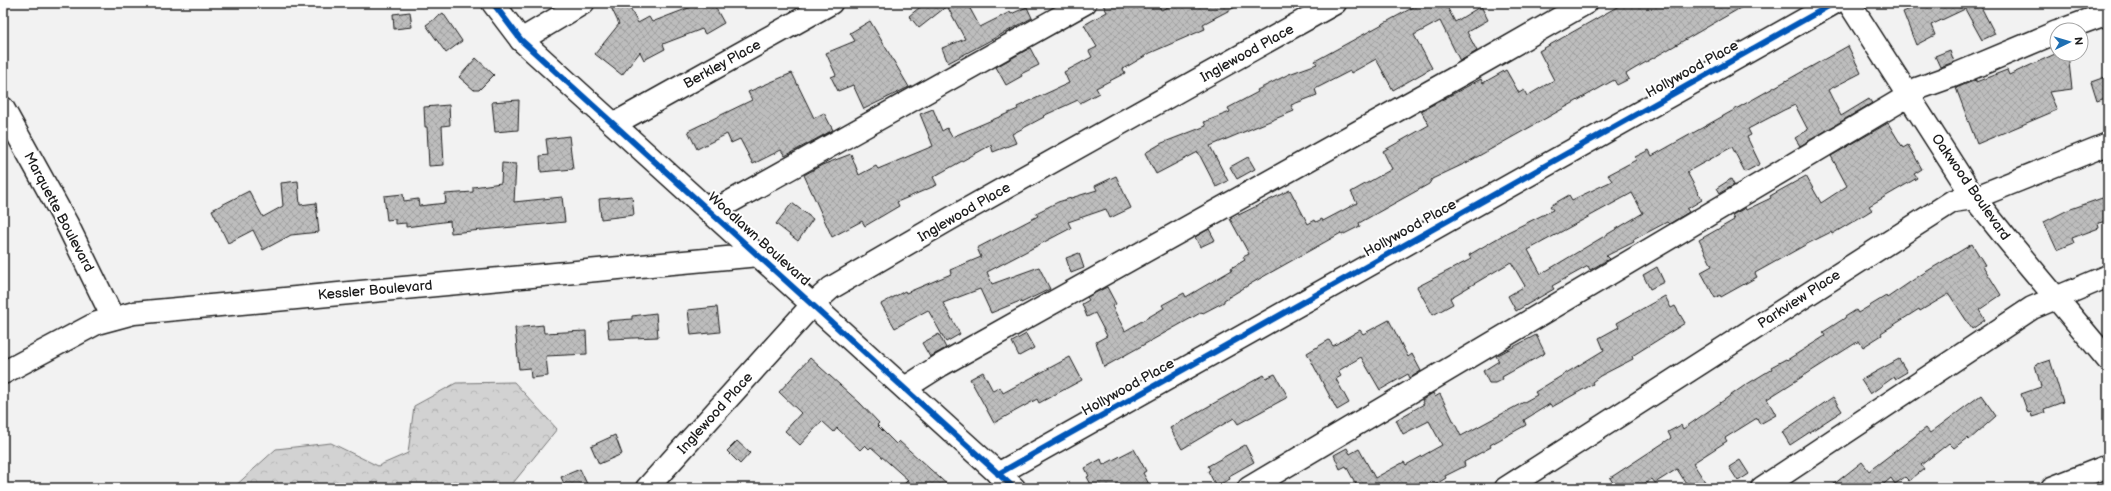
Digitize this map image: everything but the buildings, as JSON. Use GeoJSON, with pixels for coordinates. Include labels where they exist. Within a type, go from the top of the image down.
{"type":"FeatureCollection","features":[{"type":"Feature","properties":{"kind":"street","name":"Woodlawn Boulevard"},"geometry":{"type":"LineString","coordinates":[[493,3],[521,40],[814,304],[1006,481]]}},
{"type":"Feature","properties":{"kind":"street"},"geometry":{"type":"LineString","coordinates":[[521,40],[583,3]]}},
{"type":"Feature","properties":{"kind":"street","name":"Berkley Place"},"geometry":{"type":"LineString","coordinates":[[614,124],[831,3]]}},
{"type":"Feature","properties":{"kind":"street"},"geometry":{"type":"LineString","coordinates":[[712,212],[1085,3]]}},
{"type":"Feature","properties":{"kind":"street","name":"Inglewood Place"},"geometry":{"type":"LineString","coordinates":[[647,488],[814,304],[831,288],[948,220],[1335,3]]}},
{"type":"Feature","properties":{"kind":"street"},"geometry":{"type":"LineString","coordinates":[[904,388],[941,365],[1586,3]]}},
{"type":"Feature","properties":{"kind":"street","name":"Hollywood Place"},"geometry":{"type":"LineString","coordinates":[[1006,481],[1834,3]]}},
{"type":"Feature","properties":{"kind":"street","name":"Oakwood Boulevard"},"geometry":{"type":"LineString","coordinates":[[1849,3],[1974,198],[2108,360]]}},
{"type":"Feature","properties":{"kind":"street"},"geometry":{"type":"LineString","coordinates":[[2084,22],[2108,13]]}},
{"type":"Feature","properties":{"kind":"street"},"geometry":{"type":"LineString","coordinates":[[1249,488],[1903,99],[1907,94],[2049,35]]}},
{"type":"Feature","properties":{"kind":"street","name":"Marquette Boulevard"},"geometry":{"type":"LineString","coordinates":[[3,108],[67,224],[112,318]]}},
{"type":"Feature","properties":{"kind":"street","name":"Parkview Place"},"geometry":{"type":"LineString","coordinates":[[1506,488],[1953,201],[1974,198],[2108,144]]}},
{"type":"Feature","properties":{"kind":"street","name":"Kessler Boulevard"},"geometry":{"type":"LineString","coordinates":[[3,373],[75,333],[112,318],[169,309],[759,255]]}},
{"type":"Feature","properties":{"kind":"street"},"geometry":{"type":"LineString","coordinates":[[1762,488],[2032,308],[2055,297],[2108,276]]}},
{"type":"Feature","properties":{"kind":"street"},"geometry":{"type":"LineString","coordinates":[[2052,488],[2108,466]]}},
{"type":"Feature","properties":{"kind":"green space"},"geometry":{"type":"Polygon","coordinates":[[[514,382],[557,429],[509,488],[233,488],[276,449],[331,443],[378,466],[408,453],[414,406],[456,383],[514,382]]]}},
{"type":"Feature","properties":{"kind":"cycle path"},"geometry":{"type":"LineString","coordinates":[[493,3],[521,40],[1014,488]]}},
{"type":"Feature","properties":{"kind":"cycle path"},"geometry":{"type":"LineString","coordinates":[[998,474],[1834,3]]}}]}
